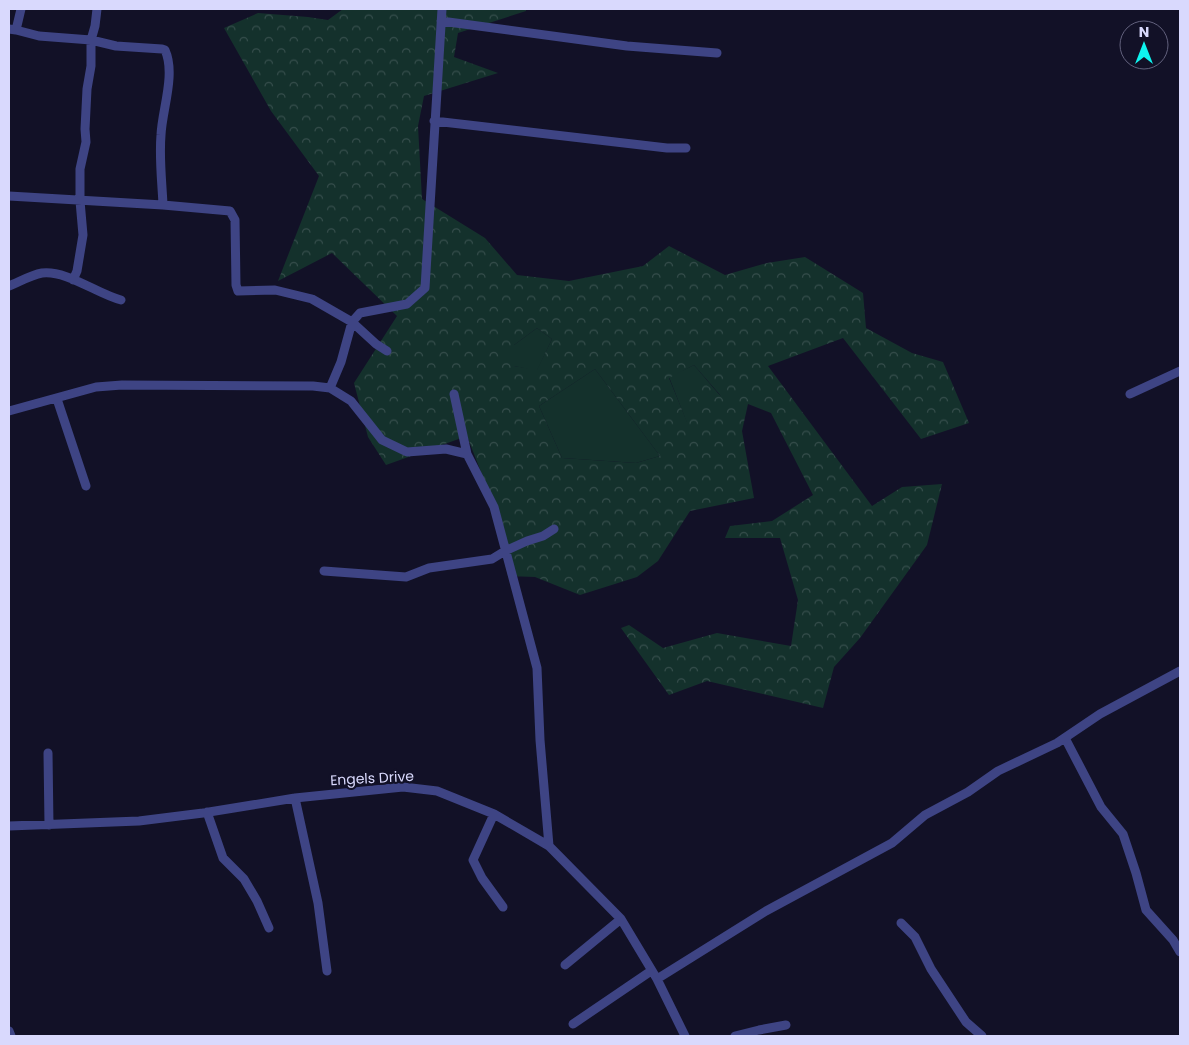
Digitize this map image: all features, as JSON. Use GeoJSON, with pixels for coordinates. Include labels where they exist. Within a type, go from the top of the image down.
{"type":"FeatureCollection","features":[{"type":"Feature","properties":{"kind":"street"},"geometry":{"type":"LineString","coordinates":[[21,9],[12,29],[39,36],[91,40],[116,46],[162,49],[166,52],[168,86],[161,135],[163,205]]}},
{"type":"Feature","properties":{"kind":"street"},"geometry":{"type":"LineString","coordinates":[[73,280],[77,271],[83,235],[80,169],[86,142],[87,89],[91,66],[91,40],[97,9]]}},
{"type":"Feature","properties":{"kind":"street"},"geometry":{"type":"LineString","coordinates":[[330,388],[341,362],[352,322],[360,312],[407,304],[424,288],[442,9]]}},
{"type":"Feature","properties":{"kind":"street"},"geometry":{"type":"LineString","coordinates":[[441,21],[626,46],[717,53]]}},
{"type":"Feature","properties":{"kind":"street"},"geometry":{"type":"LineString","coordinates":[[434,121],[667,148],[686,148]]}},
{"type":"Feature","properties":{"kind":"street"},"geometry":{"type":"LineString","coordinates":[[9,196],[230,211],[235,220],[236,285],[238,291],[275,290],[312,299],[352,322],[386,351]]}},
{"type":"Feature","properties":{"kind":"street"},"geometry":{"type":"LineString","coordinates":[[9,286],[42,273],[59,275],[121,300]]}},
{"type":"Feature","properties":{"kind":"street"},"geometry":{"type":"LineString","coordinates":[[1130,394],[1180,371]]}},
{"type":"Feature","properties":{"kind":"street"},"geometry":{"type":"LineString","coordinates":[[9,411],[96,387],[122,385],[189,387],[313,386],[330,388],[351,401],[382,440],[407,452],[446,450],[467,454]]}},
{"type":"Feature","properties":{"kind":"street"},"geometry":{"type":"LineString","coordinates":[[454,394],[467,454],[494,506],[536,668],[540,740],[550,846]]}},
{"type":"Feature","properties":{"kind":"street"},"geometry":{"type":"LineString","coordinates":[[57,399],[86,486]]}},
{"type":"Feature","properties":{"kind":"street"},"geometry":{"type":"LineString","coordinates":[[324,571],[406,577],[429,568],[492,559],[505,550],[554,530]]}},
{"type":"Feature","properties":{"kind":"street"},"geometry":{"type":"LineString","coordinates":[[657,979],[766,911],[892,843],[925,815],[968,792],[998,771],[1057,743],[1100,714],[1180,671]]}},
{"type":"Feature","properties":{"kind":"street"},"geometry":{"type":"LineString","coordinates":[[1065,738],[1101,807],[1123,834],[1146,910],[1173,940],[1180,952]]}},
{"type":"Feature","properties":{"kind":"street"},"geometry":{"type":"LineString","coordinates":[[48,753],[49,825]]}},
{"type":"Feature","properties":{"kind":"street","name":"Engels Drive"},"geometry":{"type":"LineString","coordinates":[[9,826],[139,821],[295,798],[403,787],[437,790],[494,814],[550,846],[621,919],[657,979],[685,1036]]}},
{"type":"Feature","properties":{"kind":"street"},"geometry":{"type":"LineString","coordinates":[[295,798],[318,903],[327,971]]}},
{"type":"Feature","properties":{"kind":"street"},"geometry":{"type":"LineString","coordinates":[[207,812],[223,858],[244,879],[257,901],[269,928]]}},
{"type":"Feature","properties":{"kind":"street"},"geometry":{"type":"LineString","coordinates":[[494,814],[473,860],[482,878],[503,906]]}},
{"type":"Feature","properties":{"kind":"street"},"geometry":{"type":"LineString","coordinates":[[565,965],[621,919]]}},
{"type":"Feature","properties":{"kind":"street"},"geometry":{"type":"LineString","coordinates":[[901,922],[915,937],[931,969],[966,1022],[982,1036]]}},
{"type":"Feature","properties":{"kind":"street"},"geometry":{"type":"LineString","coordinates":[[573,1024],[651,971]]}},
{"type":"Feature","properties":{"kind":"street"},"geometry":{"type":"LineString","coordinates":[[735,1036],[786,1025]]}},
{"type":"Feature","properties":{"kind":"street"},"geometry":{"type":"LineString","coordinates":[[9,1031],[11,1036]]}},
{"type":"Feature","properties":{"kind":"green space"},"geometry":{"type":"Polygon","coordinates":[[[343,9],[526,9],[526,11],[458,33],[454,57],[498,73],[424,96],[418,126],[422,199],[485,238],[517,275],[569,281],[643,266],[669,246],[725,275],[767,263],[805,257],[863,293],[866,328],[912,353],[943,362],[969,423],[921,439],[843,338],[768,366],[872,506],[902,487],[942,484],[927,545],[860,638],[834,667],[823,708],[707,681],[669,695],[621,628],[629,625],[663,648],[717,633],[791,646],[798,600],[780,538],[725,538],[730,526],[772,521],[813,495],[771,413],[748,404],[742,431],[754,498],[690,511],[658,561],[637,577],[580,595],[535,577],[508,576],[488,490],[467,436],[386,465],[368,437],[354,383],[397,316],[332,253],[278,281],[319,176],[271,111],[224,28],[258,13],[328,20],[343,9]],[[537,328],[514,345],[514,366],[537,370],[552,339],[537,328]],[[694,365],[669,378],[687,422],[689,384],[700,380],[721,396],[694,365]],[[595,369],[539,406],[562,458],[636,463],[660,456],[595,369]]]}},
{"type":"Feature","properties":{"kind":"green space"},"geometry":{"type":"Polygon","coordinates":[[[537,328],[552,339],[537,371],[514,366],[514,345],[537,328]]]}},
{"type":"Feature","properties":{"kind":"green space"},"geometry":{"type":"Polygon","coordinates":[[[694,365],[723,399],[687,423],[669,377],[694,365]]]}},
{"type":"Feature","properties":{"kind":"green space"},"geometry":{"type":"Polygon","coordinates":[[[595,369],[660,456],[636,463],[562,458],[539,406],[595,369]]]}}]}
